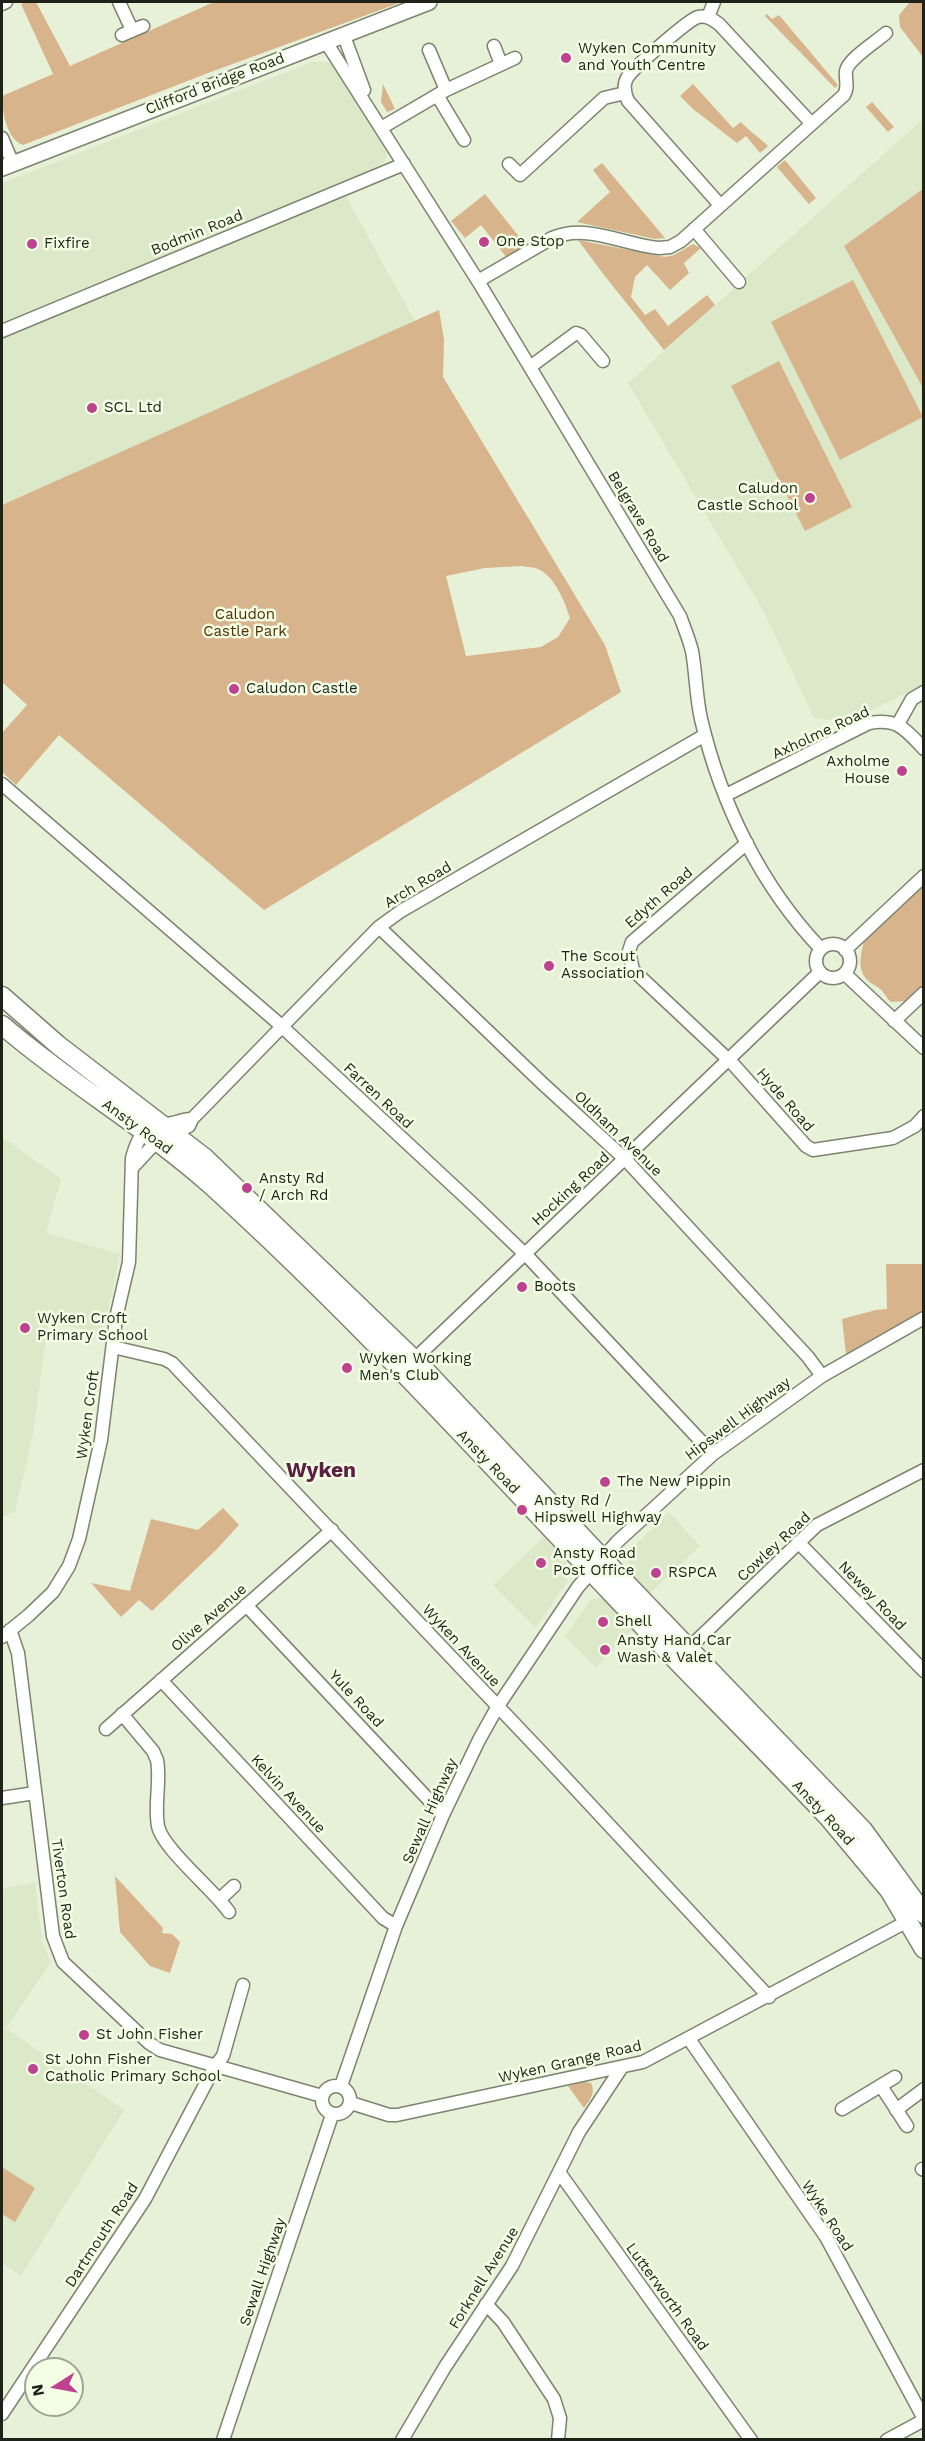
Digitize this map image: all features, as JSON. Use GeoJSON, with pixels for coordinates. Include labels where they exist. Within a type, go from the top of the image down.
{"type":"FeatureCollection","features":[{"type":"Feature","properties":{"kind":"highway","name":"Ansty Road"},"geometry":{"type":"LineString","coordinates":[[2,996],[160,1132],[596,1565],[689,1648],[863,1830],[916,1918],[924,1949]]}},
{"type":"Feature","properties":{"kind":"highway","name":"Ansty Road"},"geometry":{"type":"LineString","coordinates":[[2,1025],[48,1064],[205,1158],[358,1308],[417,1356],[596,1565],[828,1817],[916,1918]]}},
{"type":"Feature","properties":{"kind":"highway"},"geometry":{"type":"LineString","coordinates":[[401,1372],[417,1356]]}},
{"type":"Feature","properties":{"kind":"main road","name":"Clifford Bridge Road"},"geometry":{"type":"LineString","coordinates":[[7,166],[429,2]]}},
{"type":"Feature","properties":{"kind":"street"},"geometry":{"type":"LineString","coordinates":[[2,4],[6,2]]}},
{"type":"Feature","properties":{"kind":"street"},"geometry":{"type":"LineString","coordinates":[[119,2],[132,30]]}},
{"type":"Feature","properties":{"kind":"street"},"geometry":{"type":"LineString","coordinates":[[708,17],[714,2]]}},
{"type":"Feature","properties":{"kind":"street"},"geometry":{"type":"LineString","coordinates":[[720,205],[630,104],[625,93],[627,78],[687,22],[699,17],[708,17],[719,24],[811,123]]}},
{"type":"Feature","properties":{"kind":"street"},"geometry":{"type":"LineString","coordinates":[[478,281],[552,238],[565,233],[584,232],[665,248],[681,241],[845,94],[849,64],[886,33]]}},
{"type":"Feature","properties":{"kind":"street","name":"Belgrave Road"},"geometry":{"type":"LineString","coordinates":[[344,36],[379,125]]}},
{"type":"Feature","properties":{"kind":"street","name":"Belgrave Road"},"geometry":{"type":"LineString","coordinates":[[326,42],[478,281],[680,616],[692,651],[705,735],[726,795],[747,843],[775,892],[821,949]]}},
{"type":"Feature","properties":{"kind":"street"},"geometry":{"type":"LineString","coordinates":[[494,46],[501,64]]}},
{"type":"Feature","properties":{"kind":"street"},"geometry":{"type":"LineString","coordinates":[[429,50],[442,92],[464,140]]}},
{"type":"Feature","properties":{"kind":"street"},"geometry":{"type":"LineString","coordinates":[[379,125],[515,58]]}},
{"type":"Feature","properties":{"kind":"street"},"geometry":{"type":"LineString","coordinates":[[509,164],[520,175],[604,98],[625,93]]}},
{"type":"Feature","properties":{"kind":"street"},"geometry":{"type":"LineString","coordinates":[[2,138],[7,166]]}},
{"type":"Feature","properties":{"kind":"street","name":"Bodmin Road"},"geometry":{"type":"LineString","coordinates":[[2,331],[404,164]]}},
{"type":"Feature","properties":{"kind":"street"},"geometry":{"type":"LineString","coordinates":[[694,229],[739,282]]}},
{"type":"Feature","properties":{"kind":"street"},"geometry":{"type":"LineString","coordinates":[[531,367],[576,333],[581,334],[603,361]]}},
{"type":"Feature","properties":{"kind":"street"},"geometry":{"type":"LineString","coordinates":[[924,692],[912,699],[898,724],[924,749]]}},
{"type":"Feature","properties":{"kind":"street","name":"Axholme Road"},"geometry":{"type":"LineString","coordinates":[[726,795],[869,723],[886,720],[898,724]]}},
{"type":"Feature","properties":{"kind":"street","name":"Arch Road"},"geometry":{"type":"LineString","coordinates":[[192,1119],[379,927],[401,911],[705,735]]}},
{"type":"Feature","properties":{"kind":"street","name":"Farren Road"},"geometry":{"type":"LineString","coordinates":[[2,784],[282,1027],[525,1253],[713,1454]]}},
{"type":"Feature","properties":{"kind":"street","name":"Edyth Road"},"geometry":{"type":"LineString","coordinates":[[729,1059],[633,970],[629,951],[632,942],[747,843]]}},
{"type":"Feature","properties":{"kind":"street"},"geometry":{"type":"LineString","coordinates":[[845,950],[924,876]]}},
{"type":"Feature","properties":{"kind":"street","name":"Oldham Avenue"},"geometry":{"type":"LineString","coordinates":[[379,927],[547,1088],[625,1159],[808,1357],[822,1376]]}},
{"type":"Feature","properties":{"kind":"street"},"geometry":{"type":"LineString","coordinates":[[833,945],[845,950],[849,964],[845,974],[834,978],[820,972],[816,958],[821,949],[833,945]]}},
{"type":"Feature","properties":{"kind":"street","name":"Hocking Road"},"geometry":{"type":"LineString","coordinates":[[417,1356],[820,972]]}},
{"type":"Feature","properties":{"kind":"street"},"geometry":{"type":"LineString","coordinates":[[845,974],[924,1048]]}},
{"type":"Feature","properties":{"kind":"street"},"geometry":{"type":"LineString","coordinates":[[894,1021],[924,993]]}},
{"type":"Feature","properties":{"kind":"street","name":"Hyde Road"},"geometry":{"type":"LineString","coordinates":[[729,1059],[806,1146],[813,1150],[893,1138],[915,1126],[924,1116]]}},
{"type":"Feature","properties":{"kind":"street","name":"Ansty Road"},"geometry":{"type":"LineString","coordinates":[[160,1132],[192,1119]]}},
{"type":"Feature","properties":{"kind":"street","name":"Wyken Croft"},"geometry":{"type":"LineString","coordinates":[[6,1634],[53,1592],[75,1554],[101,1440],[116,1318],[130,1256],[134,1167],[132,1158],[137,1142],[160,1132]]}},
{"type":"Feature","properties":{"kind":"street","name":"Hipswell Highway"},"geometry":{"type":"LineString","coordinates":[[596,1565],[713,1454],[822,1376],[924,1318]]}},
{"type":"Feature","properties":{"kind":"street","name":"Wyken Avenue"},"geometry":{"type":"LineString","coordinates":[[113,1347],[172,1363],[498,1706],[769,1997]]}},
{"type":"Feature","properties":{"kind":"street","name":"Cowley Road"},"geometry":{"type":"LineString","coordinates":[[689,1648],[798,1542],[827,1518],[924,1470]]}},
{"type":"Feature","properties":{"kind":"street","name":"Olive Avenue"},"geometry":{"type":"LineString","coordinates":[[106,1730],[332,1530]]}},
{"type":"Feature","properties":{"kind":"street","name":"Newey Road"},"geometry":{"type":"LineString","coordinates":[[798,1542],[924,1671]]}},
{"type":"Feature","properties":{"kind":"street","name":"Sewall Highway"},"geometry":{"type":"LineString","coordinates":[[341,2086],[396,1926],[443,1815],[479,1740],[498,1706],[564,1606],[596,1565]]}},
{"type":"Feature","properties":{"kind":"street","name":"Yule Road"},"geometry":{"type":"LineString","coordinates":[[246,1605],[443,1815]]}},
{"type":"Feature","properties":{"kind":"street","name":"Tiverton Road"},"geometry":{"type":"LineString","coordinates":[[6,1634],[18,1653],[53,1936],[63,1962],[149,2043],[160,2050],[322,2096]]}},
{"type":"Feature","properties":{"kind":"street","name":"Kelvin Avenue"},"geometry":{"type":"LineString","coordinates":[[161,1680],[383,1918],[396,1926]]}},
{"type":"Feature","properties":{"kind":"street"},"geometry":{"type":"LineString","coordinates":[[122,1714],[157,1760],[158,1823],[162,1837],[220,1899],[229,1912]]}},
{"type":"Feature","properties":{"kind":"street"},"geometry":{"type":"LineString","coordinates":[[2,1798],[35,1793]]}},
{"type":"Feature","properties":{"kind":"street"},"geometry":{"type":"LineString","coordinates":[[220,1899],[234,1886]]}},
{"type":"Feature","properties":{"kind":"street","name":"Wyken Grange Road"},"geometry":{"type":"LineString","coordinates":[[351,2103],[389,2115],[397,2115],[649,2060],[916,1918]]}},
{"type":"Feature","properties":{"kind":"street","name":"Dartmouth Road"},"geometry":{"type":"LineString","coordinates":[[2,2414],[145,2199],[215,2066],[223,2056],[243,1985]]}},
{"type":"Feature","properties":{"kind":"street","name":"Wyke Road"},"geometry":{"type":"LineString","coordinates":[[689,2039],[826,2237],[924,2419]]}},
{"type":"Feature","properties":{"kind":"street","name":"Forknell Avenue"},"geometry":{"type":"LineString","coordinates":[[402,2439],[524,2243],[579,2132],[622,2067]]}},
{"type":"Feature","properties":{"kind":"street"},"geometry":{"type":"LineString","coordinates":[[842,2109],[895,2077]]}},
{"type":"Feature","properties":{"kind":"street"},"geometry":{"type":"LineString","coordinates":[[341,2086],[348,2092],[351,2103],[344,2112],[332,2115],[324,2109],[322,2096],[328,2088],[341,2086]]}},
{"type":"Feature","properties":{"kind":"street"},"geometry":{"type":"LineString","coordinates":[[881,2086],[907,2126]]}},
{"type":"Feature","properties":{"kind":"street"},"geometry":{"type":"LineString","coordinates":[[896,2110],[924,2090]]}},
{"type":"Feature","properties":{"kind":"street","name":"Sewall Highway"},"geometry":{"type":"LineString","coordinates":[[223,2439],[332,2115]]}},
{"type":"Feature","properties":{"kind":"street","name":"Lutterworth Road"},"geometry":{"type":"LineString","coordinates":[[559,2172],[751,2439]]}},
{"type":"Feature","properties":{"kind":"street"},"geometry":{"type":"LineString","coordinates":[[486,2304],[503,2322],[554,2399],[560,2418],[558,2439]]}},
{"type":"Feature","properties":{"kind":"street"},"geometry":{"type":"LineString","coordinates":[[887,2439],[924,2419]]}},
{"type":"Feature","properties":{"kind":"shaded area"},"geometry":{"type":"Polygon","coordinates":[[[312,62],[331,62],[387,153],[384,163],[339,184],[416,323],[2,505],[2,183],[312,62]]]}},
{"type":"Feature","properties":{"kind":"shaded area","name":"Caludon Castle School"},"geometry":{"type":"Polygon","coordinates":[[[923,119],[923,685],[847,722],[814,718],[765,614],[628,383],[923,119]]]}},
{"type":"Feature","properties":{"kind":"shaded area","name":"Wyken Croft Primary School"},"geometry":{"type":"Polygon","coordinates":[[[2,1137],[61,1179],[46,1233],[120,1254],[103,1333],[48,1323],[33,1434],[15,1511],[2,1517],[2,1137]]]}},
{"type":"Feature","properties":{"kind":"shaded area"},"geometry":{"type":"Polygon","coordinates":[[[669,1512],[700,1546],[649,1594],[629,1572],[629,1551],[669,1512]]]}},
{"type":"Feature","properties":{"kind":"shaded area"},"geometry":{"type":"Polygon","coordinates":[[[544,1537],[566,1561],[567,1582],[536,1628],[493,1585],[544,1537]]]}},
{"type":"Feature","properties":{"kind":"shaded area"},"geometry":{"type":"Polygon","coordinates":[[[603,1598],[632,1630],[596,1668],[565,1636],[591,1599],[603,1598]]]}},
{"type":"Feature","properties":{"kind":"shaded area","name":"St John Fisher Catholic Primary School"},"geometry":{"type":"Polygon","coordinates":[[[35,1882],[42,1942],[51,1962],[6,2028],[124,2110],[21,2276],[2,2263],[2,1889],[35,1882]]]}},
{"type":"Feature","properties":{"kind":"green space"},"geometry":{"type":"Polygon","coordinates":[[[36,2],[70,66],[214,2],[402,2],[208,73],[23,145],[9,131],[4,117],[2,96],[53,74],[21,4],[36,2]]]}},
{"type":"Feature","properties":{"kind":"green space"},"geometry":{"type":"Polygon","coordinates":[[[910,2],[923,2],[923,57],[900,27],[899,15],[910,2]]]}},
{"type":"Feature","properties":{"kind":"green space"},"geometry":{"type":"Polygon","coordinates":[[[767,14],[772,19],[779,15],[838,85],[835,88],[765,16],[767,14]]]}},
{"type":"Feature","properties":{"kind":"green space"},"geometry":{"type":"Polygon","coordinates":[[[383,84],[395,109],[387,112],[381,102],[383,84]]]}},
{"type":"Feature","properties":{"kind":"green space"},"geometry":{"type":"Polygon","coordinates":[[[693,84],[733,128],[741,122],[768,146],[760,153],[746,136],[737,143],[693,109],[680,96],[693,84]]]}},
{"type":"Feature","properties":{"kind":"green space"},"geometry":{"type":"Polygon","coordinates":[[[872,102],[894,127],[888,132],[866,107],[872,102]]]}},
{"type":"Feature","properties":{"kind":"green space"},"geometry":{"type":"Polygon","coordinates":[[[785,160],[816,198],[809,204],[777,167],[785,160]]]}},
{"type":"Feature","properties":{"kind":"green space"},"geometry":{"type":"Polygon","coordinates":[[[602,163],[665,238],[655,239],[577,222],[610,192],[593,170],[602,163]]]}},
{"type":"Feature","properties":{"kind":"green space"},"geometry":{"type":"Polygon","coordinates":[[[923,189],[923,388],[844,246],[923,189]]]}},
{"type":"Feature","properties":{"kind":"green space"},"geometry":{"type":"Polygon","coordinates":[[[485,194],[525,244],[507,258],[481,225],[465,238],[451,221],[485,194]]]}},
{"type":"Feature","properties":{"kind":"green space"},"geometry":{"type":"Polygon","coordinates":[[[578,240],[665,257],[674,255],[693,244],[701,248],[684,263],[689,273],[670,290],[647,265],[635,277],[631,297],[645,315],[655,309],[668,326],[707,295],[715,305],[664,350],[578,240]]]}},
{"type":"Feature","properties":{"kind":"green space"},"geometry":{"type":"Polygon","coordinates":[[[853,280],[923,417],[840,460],[771,322],[853,280]]]}},
{"type":"Feature","properties":{"kind":"green space","name":"Caludon Castle Park"},"geometry":{"type":"Polygon","coordinates":[[[439,310],[444,339],[443,377],[605,645],[621,692],[264,910],[59,735],[16,785],[2,772],[2,733],[27,705],[2,682],[2,505],[439,310]],[[523,566],[485,568],[446,576],[466,656],[541,647],[558,637],[570,618],[563,598],[546,574],[538,569],[523,566]]]}},
{"type":"Feature","properties":{"kind":"green space"},"geometry":{"type":"Polygon","coordinates":[[[779,361],[852,507],[805,531],[731,386],[779,361]]]}},
{"type":"Feature","properties":{"kind":"green space"},"geometry":{"type":"Polygon","coordinates":[[[923,886],[923,986],[907,1001],[891,1002],[881,989],[870,982],[862,972],[861,953],[865,938],[923,886]]]}},
{"type":"Feature","properties":{"kind":"green space"},"geometry":{"type":"Polygon","coordinates":[[[886,1264],[923,1264],[923,1311],[846,1354],[842,1319],[887,1309],[886,1264]]]}},
{"type":"Feature","properties":{"kind":"green space"},"geometry":{"type":"Polygon","coordinates":[[[223,1508],[239,1525],[152,1611],[139,1600],[121,1617],[91,1583],[130,1591],[151,1519],[198,1530],[223,1508]]]}},
{"type":"Feature","properties":{"kind":"green space"},"geometry":{"type":"Polygon","coordinates":[[[115,1876],[163,1928],[162,1933],[172,1934],[180,1942],[170,1973],[150,1966],[120,1932],[115,1876]]]}},
{"type":"Feature","properties":{"kind":"green space"},"geometry":{"type":"Polygon","coordinates":[[[584,2082],[591,2083],[593,2093],[584,2108],[568,2086],[584,2082]]]}},
{"type":"Feature","properties":{"kind":"green space"},"geometry":{"type":"Polygon","coordinates":[[[2,2167],[35,2188],[15,2222],[2,2214],[2,2167]]]}},
{"type":"Feature","properties":{"kind":"place","name":"Wyken Community and Youth Centre"},"geometry":{"type":"Point","coordinates":[566,58]}},
{"type":"Feature","properties":{"kind":"place","name":"One Stop"},"geometry":{"type":"Point","coordinates":[484,242]}},
{"type":"Feature","properties":{"kind":"place","name":"Fixfire"},"geometry":{"type":"Point","coordinates":[32,244]}},
{"type":"Feature","properties":{"kind":"place","name":"SCL Ltd"},"geometry":{"type":"Point","coordinates":[92,408]}},
{"type":"Feature","properties":{"kind":"place","name":"Caludon Castle School"},"geometry":{"type":"Point","coordinates":[810,498]}},
{"type":"Feature","properties":{"kind":"place","name":"Caludon Castle"},"geometry":{"type":"Point","coordinates":[234,689]}},
{"type":"Feature","properties":{"kind":"place","name":"Axholme House"},"geometry":{"type":"Point","coordinates":[902,771]}},
{"type":"Feature","properties":{"kind":"place","name":"The Scout Association"},"geometry":{"type":"Point","coordinates":[549,966]}},
{"type":"Feature","properties":{"kind":"place","name":"Ansty Rd / Arch Rd"},"geometry":{"type":"Point","coordinates":[247,1188]}},
{"type":"Feature","properties":{"kind":"place","name":"Boots"},"geometry":{"type":"Point","coordinates":[522,1287]}},
{"type":"Feature","properties":{"kind":"place","name":"Wyken Croft Primary School"},"geometry":{"type":"Point","coordinates":[25,1328]}},
{"type":"Feature","properties":{"kind":"place","name":"Wyken Working Men's Club"},"geometry":{"type":"Point","coordinates":[347,1368]}},
{"type":"Feature","properties":{"kind":"place","name":"The New Pippin"},"geometry":{"type":"Point","coordinates":[605,1482]}},
{"type":"Feature","properties":{"kind":"place","name":"Ansty Rd / Hipswell Highway"},"geometry":{"type":"Point","coordinates":[522,1510]}},
{"type":"Feature","properties":{"kind":"place","name":"Ansty Road Post Office"},"geometry":{"type":"Point","coordinates":[541,1563]}},
{"type":"Feature","properties":{"kind":"place","name":"RSPCA"},"geometry":{"type":"Point","coordinates":[656,1573]}},
{"type":"Feature","properties":{"kind":"place","name":"Shell"},"geometry":{"type":"Point","coordinates":[603,1622]}},
{"type":"Feature","properties":{"kind":"place","name":"Ansty Hand Car Wash & Valet"},"geometry":{"type":"Point","coordinates":[605,1650]}},
{"type":"Feature","properties":{"kind":"place","name":"St John Fisher"},"geometry":{"type":"Point","coordinates":[84,2035]}},
{"type":"Feature","properties":{"kind":"place","name":"St John Fisher Catholic Primary School"},"geometry":{"type":"Point","coordinates":[33,2069]}},
{"type":"Feature","properties":{"kind":"district","name":"Wyken"},"geometry":{"type":"Point","coordinates":[321,1471]}}]}
